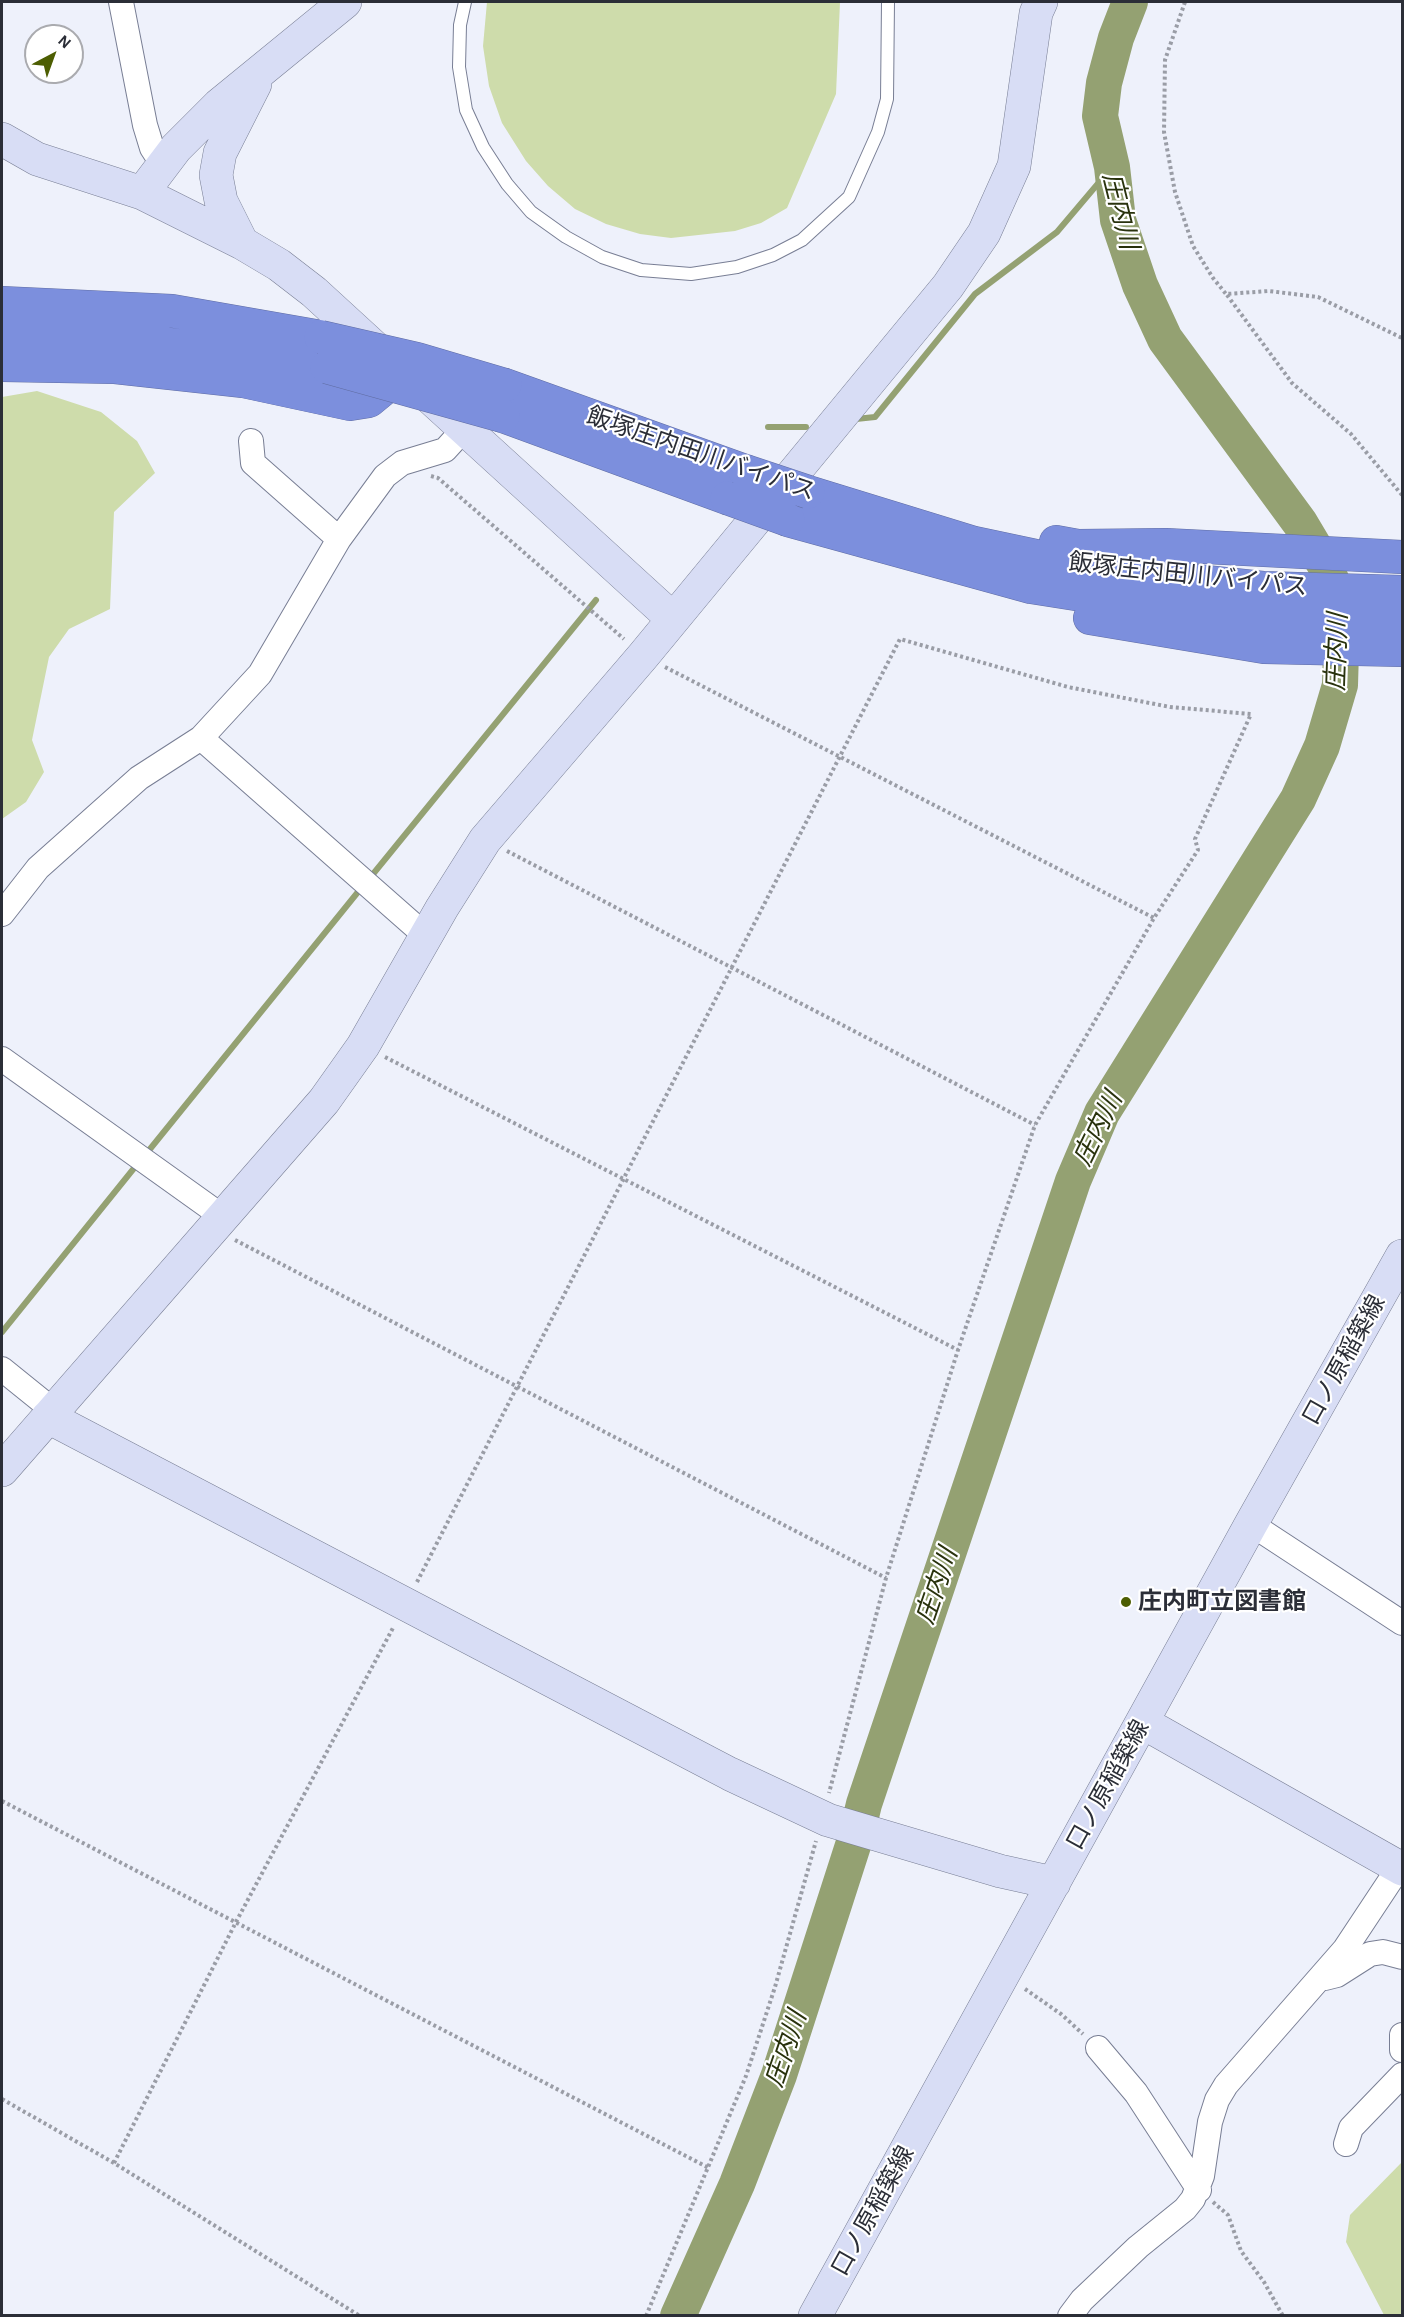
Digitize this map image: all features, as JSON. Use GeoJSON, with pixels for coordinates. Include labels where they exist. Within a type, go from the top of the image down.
{"type":"FeatureCollection","features":[{"type":"Feature","properties":{"kind":"highway","name":"飯塚庄内田川バイパス"},"geometry":{"type":"LineString","coordinates":[[2,303],[172,311],[324,352]]}},
{"type":"Feature","properties":{"kind":"highway","name":"飯塚庄内田川バイパス"},"geometry":{"type":"LineString","coordinates":[[2,335],[417,359],[504,401],[727,498],[795,522],[1031,587],[1133,603],[1262,601],[1402,592]]}},
{"type":"Feature","properties":{"kind":"highway"},"geometry":{"type":"LineString","coordinates":[[2,365],[115,367],[243,381],[351,404],[369,401],[403,373]]}},
{"type":"Feature","properties":{"kind":"highway","name":"飯塚庄内田川バイパス"},"geometry":{"type":"LineString","coordinates":[[504,401],[745,471],[974,543],[1262,601],[1402,618]]}},
{"type":"Feature","properties":{"kind":"highway"},"geometry":{"type":"LineString","coordinates":[[839,502],[1078,546],[1166,545],[1402,557]]}},
{"type":"Feature","properties":{"kind":"highway"},"geometry":{"type":"LineString","coordinates":[[795,522],[889,566],[1011,603],[1140,628],[1264,647],[1402,650]]}},
{"type":"Feature","properties":{"kind":"street"},"geometry":{"type":"LineString","coordinates":[[121,2],[145,125],[152,148],[163,165]]}},
{"type":"Feature","properties":{"kind":"street"},"geometry":{"type":"LineString","coordinates":[[142,193],[176,148],[219,105],[345,2]]}},
{"type":"Feature","properties":{"kind":"street"},"geometry":{"type":"LineString","coordinates":[[2,1470],[324,1101],[363,1046],[426,936],[485,840],[643,656],[948,286],[984,233],[1014,166],[1036,13],[1041,2]]}},
{"type":"Feature","properties":{"kind":"street"},"geometry":{"type":"LineString","coordinates":[[242,243],[221,201],[216,175],[220,153],[235,119],[261,72]]}},
{"type":"Feature","properties":{"kind":"street"},"geometry":{"type":"LineString","coordinates":[[2,139],[37,159],[142,193],[242,243],[279,265],[314,292],[673,619]]}},
{"type":"Feature","properties":{"kind":"street"},"geometry":{"type":"LineString","coordinates":[[2,914],[38,868],[139,778],[201,738],[260,674],[339,538],[385,476],[402,463],[445,450],[465,428]]}},
{"type":"Feature","properties":{"kind":"street"},"geometry":{"type":"LineString","coordinates":[[250,441],[253,463],[339,538]]}},
{"type":"Feature","properties":{"kind":"street"},"geometry":{"type":"LineString","coordinates":[[201,738],[426,936]]}},
{"type":"Feature","properties":{"kind":"street"},"geometry":{"type":"LineString","coordinates":[[2,1059],[218,1222]]}},
{"type":"Feature","properties":{"kind":"street","name":"口ノ原稲築線"},"geometry":{"type":"LineString","coordinates":[[815,2316],[1251,1524],[1402,1256]]}},
{"type":"Feature","properties":{"kind":"street"},"geometry":{"type":"LineString","coordinates":[[2,1369],[51,1414],[730,1774],[825,1818],[1000,1871],[1054,1883]]}},
{"type":"Feature","properties":{"kind":"street"},"geometry":{"type":"LineString","coordinates":[[1251,1524],[1402,1623]]}},
{"type":"Feature","properties":{"kind":"street"},"geometry":{"type":"LineString","coordinates":[[1070,2316],[1082,2300],[1138,2247],[1185,2209],[1199,2190],[1210,2122],[1217,2100],[1271,2030],[1345,1950],[1402,1867],[1142,1722]]}},
{"type":"Feature","properties":{"kind":"street"},"geometry":{"type":"LineString","coordinates":[[1320,1979],[1337,1975],[1370,1954],[1383,1952],[1402,1957]]}},
{"type":"Feature","properties":{"kind":"street"},"geometry":{"type":"LineString","coordinates":[[1402,2035],[1402,2050]]}},
{"type":"Feature","properties":{"kind":"street"},"geometry":{"type":"LineString","coordinates":[[1098,2048],[1136,2093],[1173,2154],[1199,2190]]}},
{"type":"Feature","properties":{"kind":"street"},"geometry":{"type":"LineString","coordinates":[[1346,2144],[1351,2128],[1402,2075]]}},
{"type":"Feature","properties":{"kind":"lane"},"geometry":{"type":"LineString","coordinates":[[465,2],[460,25],[459,67],[466,110],[483,147],[507,184],[531,212],[566,237],[602,257],[641,270],[691,274],[737,267],[773,255],[802,240],[849,197],[878,132],[887,99],[888,2]]}},
{"type":"Feature","properties":{"kind":"path"},"geometry":{"type":"LineString","coordinates":[[1185,2],[1165,60],[1164,132],[1175,192],[1193,246],[1292,383],[1351,434],[1402,495]]}},
{"type":"Feature","properties":{"kind":"path"},"geometry":{"type":"LineString","coordinates":[[1226,294],[1269,291],[1318,297],[1402,338]]}},
{"type":"Feature","properties":{"kind":"path"},"geometry":{"type":"LineString","coordinates":[[422,474],[438,478],[643,656],[1154,918]]}},
{"type":"Feature","properties":{"kind":"path"},"geometry":{"type":"LineString","coordinates":[[114,2163],[236,1922],[406,1604],[518,1387],[900,639],[1068,687],[1170,707],[1251,714],[1195,839],[1198,850],[1154,918],[1035,1125],[958,1350],[886,1578],[825,1818],[746,2076],[646,2316]]}},
{"type":"Feature","properties":{"kind":"path"},"geometry":{"type":"LineString","coordinates":[[485,840],[1035,1125]]}},
{"type":"Feature","properties":{"kind":"path"},"geometry":{"type":"LineString","coordinates":[[363,1046],[958,1350]]}},
{"type":"Feature","properties":{"kind":"path"},"geometry":{"type":"LineString","coordinates":[[218,1222],[518,1387],[886,1578]]}},
{"type":"Feature","properties":{"kind":"path"},"geometry":{"type":"LineString","coordinates":[[2,1801],[709,2168]]}},
{"type":"Feature","properties":{"kind":"path"},"geometry":{"type":"LineString","coordinates":[[1017,1983],[1061,2014],[1098,2048]]}},
{"type":"Feature","properties":{"kind":"path"},"geometry":{"type":"LineString","coordinates":[[2,2099],[114,2163],[360,2316]]}},
{"type":"Feature","properties":{"kind":"path"},"geometry":{"type":"LineString","coordinates":[[1199,2190],[1228,2215],[1241,2251],[1264,2282],[1284,2316]]}},
{"type":"Feature","properties":{"kind":"green space"},"geometry":{"type":"Polygon","coordinates":[[[487,2],[840,2],[836,94],[787,208],[761,223],[735,231],[671,238],[640,234],[606,224],[575,209],[548,186],[526,161],[502,123],[489,86],[483,46],[487,2]]]}},
{"type":"Feature","properties":{"kind":"green space"},"geometry":{"type":"Polygon","coordinates":[[[37,391],[101,412],[137,441],[155,473],[114,512],[110,609],[69,629],[49,657],[32,740],[44,772],[26,802],[2,819],[2,397],[37,391]]]}},
{"type":"Feature","properties":{"kind":"green space"},"geometry":{"type":"Polygon","coordinates":[[[1402,2162],[1402,2315],[1384,2315],[1346,2242],[1350,2215],[1402,2162]]]}},
{"type":"Feature","properties":{"kind":"waterway","name":"庄内川"},"geometry":{"type":"LineString","coordinates":[[678,2316],[737,2184],[779,2075],[857,1833],[864,1804],[1073,1181],[1102,1113],[1298,799],[1322,746],[1340,685],[1342,617],[1337,594],[1325,565],[1300,523],[1165,339],[1140,285],[1118,220],[1112,167],[1100,116],[1104,83],[1116,38],[1130,2]]}},
{"type":"Feature","properties":{"kind":"waterway"},"geometry":{"type":"LineString","coordinates":[[856,419],[875,417],[975,294],[1057,232],[1112,167]]}},
{"type":"Feature","properties":{"kind":"waterway"},"geometry":{"type":"LineString","coordinates":[[768,427],[806,427]]}},
{"type":"Feature","properties":{"kind":"waterway"},"geometry":{"type":"LineString","coordinates":[[369,879],[596,600]]}},
{"type":"Feature","properties":{"kind":"waterway"},"geometry":{"type":"LineString","coordinates":[[146,1154],[362,887]]}},
{"type":"Feature","properties":{"kind":"waterway"},"geometry":{"type":"LineString","coordinates":[[2,1332],[139,1162]]}},
{"type":"Feature","properties":{"kind":"place","name":"庄内町立図書館"},"geometry":{"type":"Point","coordinates":[1126,1602]}}]}
